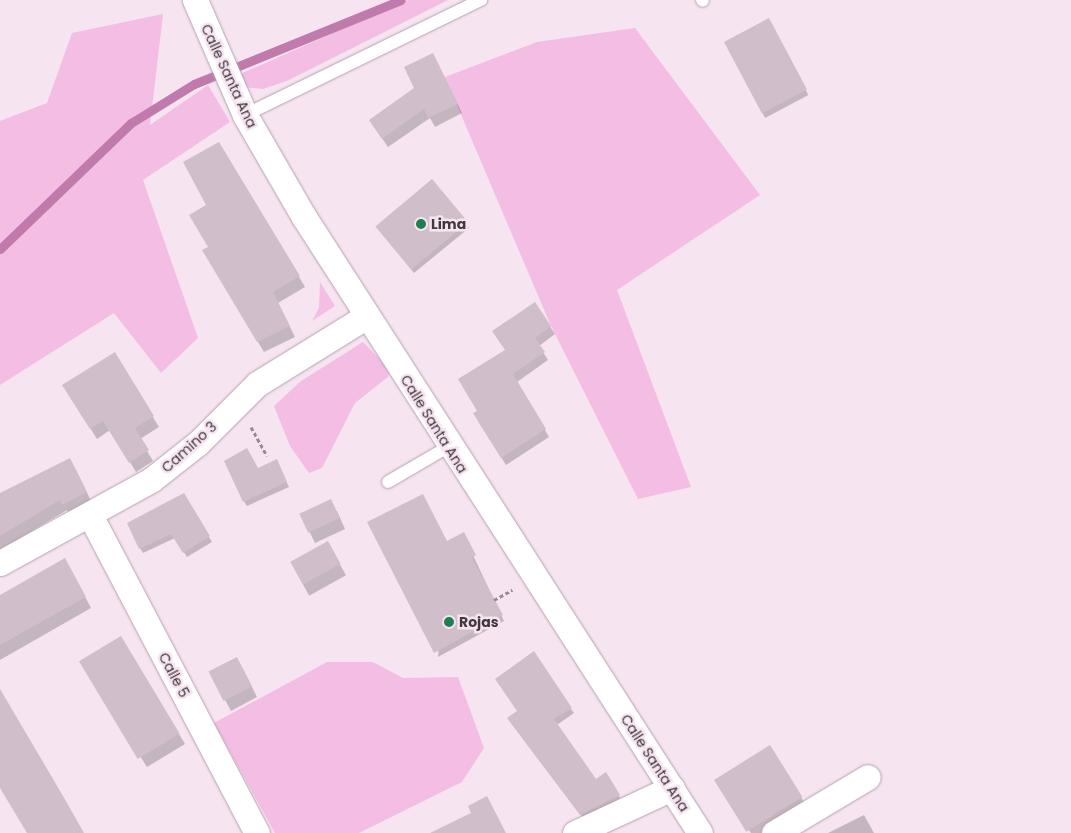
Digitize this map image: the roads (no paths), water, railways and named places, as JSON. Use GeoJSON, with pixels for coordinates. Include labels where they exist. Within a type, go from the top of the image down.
{"type":"FeatureCollection","features":[{"type":"Feature","properties":{"kind":"street","name":"Calle Santa Ana"},"geometry":{"type":"LineString","coordinates":[[195,0],[241,107],[367,316],[448,447],[700,833]]}},
{"type":"Feature","properties":{"kind":"street","name":"Camino 3"},"geometry":{"type":"LineString","coordinates":[[0,563],[91,517],[151,480],[198,443],[257,384],[367,316]]}},
{"type":"Feature","properties":{"kind":"street","name":"Calle 5"},"geometry":{"type":"LineString","coordinates":[[91,517],[257,833]]}},
{"type":"Feature","properties":{"kind":"street"},"geometry":{"type":"LineString","coordinates":[[774,833],[868,777]]}},
{"type":"Feature","properties":{"kind":"street"},"geometry":{"type":"LineString","coordinates":[[575,833],[672,788]]}},
{"type":"Feature","properties":{"kind":"lane"},"geometry":{"type":"LineString","coordinates":[[241,107],[481,0]]}},
{"type":"Feature","properties":{"kind":"lane"},"geometry":{"type":"LineString","coordinates":[[388,482],[448,447]]}},
{"type":"Feature","properties":{"kind":"waterway"},"geometry":{"type":"LineString","coordinates":[[0,249],[131,123],[194,84],[401,0]]}},
{"type":"Feature","properties":{"kind":"place","name":"Lima"},"geometry":{"type":"Point","coordinates":[421,224]}},
{"type":"Feature","properties":{"kind":"place","name":"Rojas"},"geometry":{"type":"Point","coordinates":[449,622]}}]}
